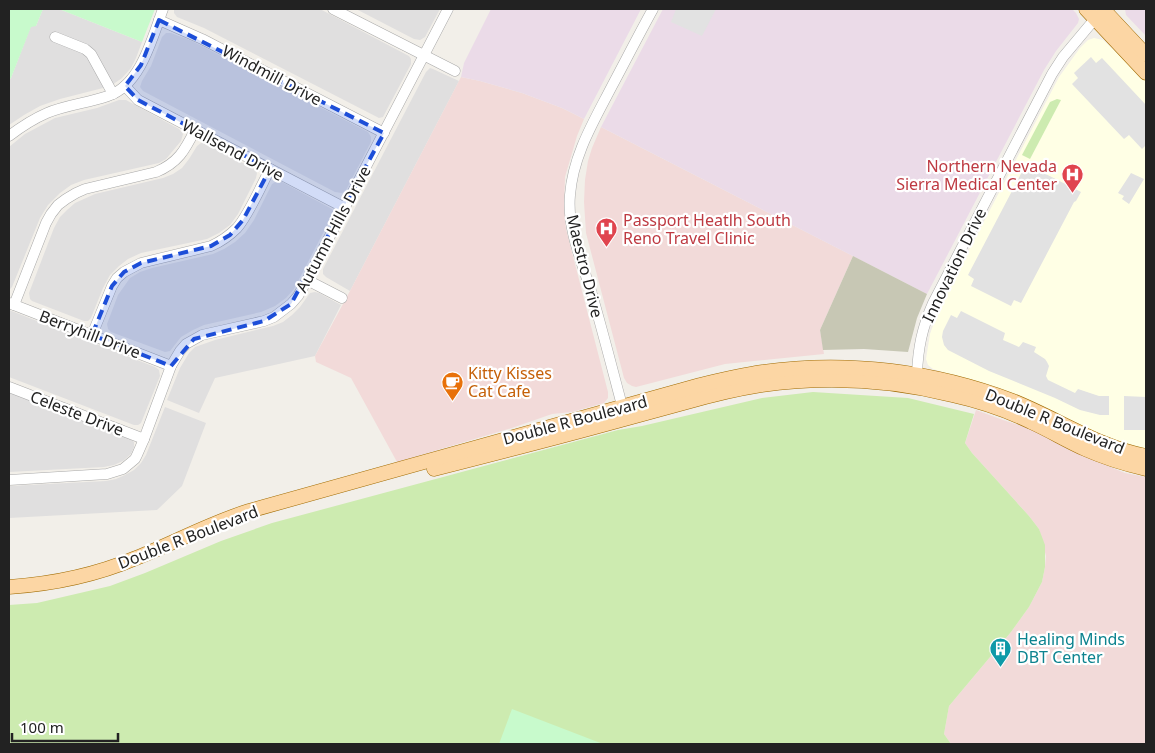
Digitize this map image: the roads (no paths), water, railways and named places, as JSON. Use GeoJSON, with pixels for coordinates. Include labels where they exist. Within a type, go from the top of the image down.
{"type":"FeatureCollection","features":[{"type":"Feature","properties":{"kind":"main road"},"geometry":{"type":"LineString","coordinates":[[1096,11],[1146,55]]}},
{"type":"Feature","properties":{"kind":"main road"},"geometry":{"type":"LineString","coordinates":[[1096,11],[1146,73]]}},
{"type":"Feature","properties":{"kind":"main road","name":"Double R Boulevard"},"geometry":{"type":"LineString","coordinates":[[9,597],[56,591],[112,577],[220,531],[246,522],[501,452],[624,413],[700,385],[771,371],[814,367],[886,370],[954,382],[996,395],[1039,412],[1102,443],[1146,456]]}},
{"type":"Feature","properties":{"kind":"main road","name":"Double R Boulevard"},"geometry":{"type":"LineString","coordinates":[[9,588],[51,582],[102,570],[142,556],[234,516],[513,437],[760,385],[803,380],[854,380],[887,383],[952,395],[988,405],[1030,422],[1098,455],[1146,468]]}},
{"type":"Feature","properties":{"kind":"street"},"geometry":{"type":"LineString","coordinates":[[9,136],[32,120],[47,113],[113,94],[125,86],[136,75],[142,65],[163,9]]}},
{"type":"Feature","properties":{"kind":"street"},"geometry":{"type":"LineString","coordinates":[[333,9],[455,71]]}},
{"type":"Feature","properties":{"kind":"street","name":"Autumn Hills Drive"},"geometry":{"type":"LineString","coordinates":[[9,480],[107,474],[123,469],[135,459],[171,366],[186,344],[202,335],[264,321],[283,311],[291,304],[307,280],[448,9]]}},
{"type":"Feature","properties":{"kind":"street","name":"Maestro Drive"},"geometry":{"type":"LineString","coordinates":[[624,413],[574,237],[571,222],[570,196],[573,173],[583,144],[653,9]]}},
{"type":"Feature","properties":{"kind":"street","name":"Innovation Drive"},"geometry":{"type":"LineString","coordinates":[[917,374],[919,343],[933,303],[1052,74],[1096,11]]}},
{"type":"Feature","properties":{"kind":"street","name":"Windmill Drive"},"geometry":{"type":"LineString","coordinates":[[159,20],[202,39],[384,133]]}},
{"type":"Feature","properties":{"kind":"street"},"geometry":{"type":"LineString","coordinates":[[55,37],[85,49],[91,54],[113,94]]}},
{"type":"Feature","properties":{"kind":"street","name":"Wallsend Drive"},"geometry":{"type":"LineString","coordinates":[[125,86],[138,100],[345,208]]}},
{"type":"Feature","properties":{"kind":"street"},"geometry":{"type":"LineString","coordinates":[[11,304],[46,223],[58,206],[71,196],[85,189],[166,168],[181,156],[195,130]]}},
{"type":"Feature","properties":{"kind":"street"},"geometry":{"type":"LineString","coordinates":[[92,335],[117,278],[141,263],[211,246],[230,235],[243,220],[270,169]]}},
{"type":"Feature","properties":{"kind":"street"},"geometry":{"type":"LineString","coordinates":[[307,280],[342,298]]}},
{"type":"Feature","properties":{"kind":"street","name":"Berryhill Drive"},"geometry":{"type":"LineString","coordinates":[[11,304],[171,366]]}},
{"type":"Feature","properties":{"kind":"street","name":"Celeste Drive"},"geometry":{"type":"LineString","coordinates":[[9,387],[144,439]]}},
{"type":"Feature","properties":{"kind":"place","name":"Northern Nevada Sierra Medical Center"},"geometry":{"type":"Point","coordinates":[1073,194]}},
{"type":"Feature","properties":{"kind":"place","name":"Passport Heatlh South Reno Travel Clinic"},"geometry":{"type":"Point","coordinates":[607,248]}},
{"type":"Feature","properties":{"kind":"place","name":"Kitty Kisses Cat Cafe"},"geometry":{"type":"Point","coordinates":[452,401]}},
{"type":"Feature","properties":{"kind":"place","name":"Healing Minds DBT Center"},"geometry":{"type":"Point","coordinates":[1001,667]}}]}
